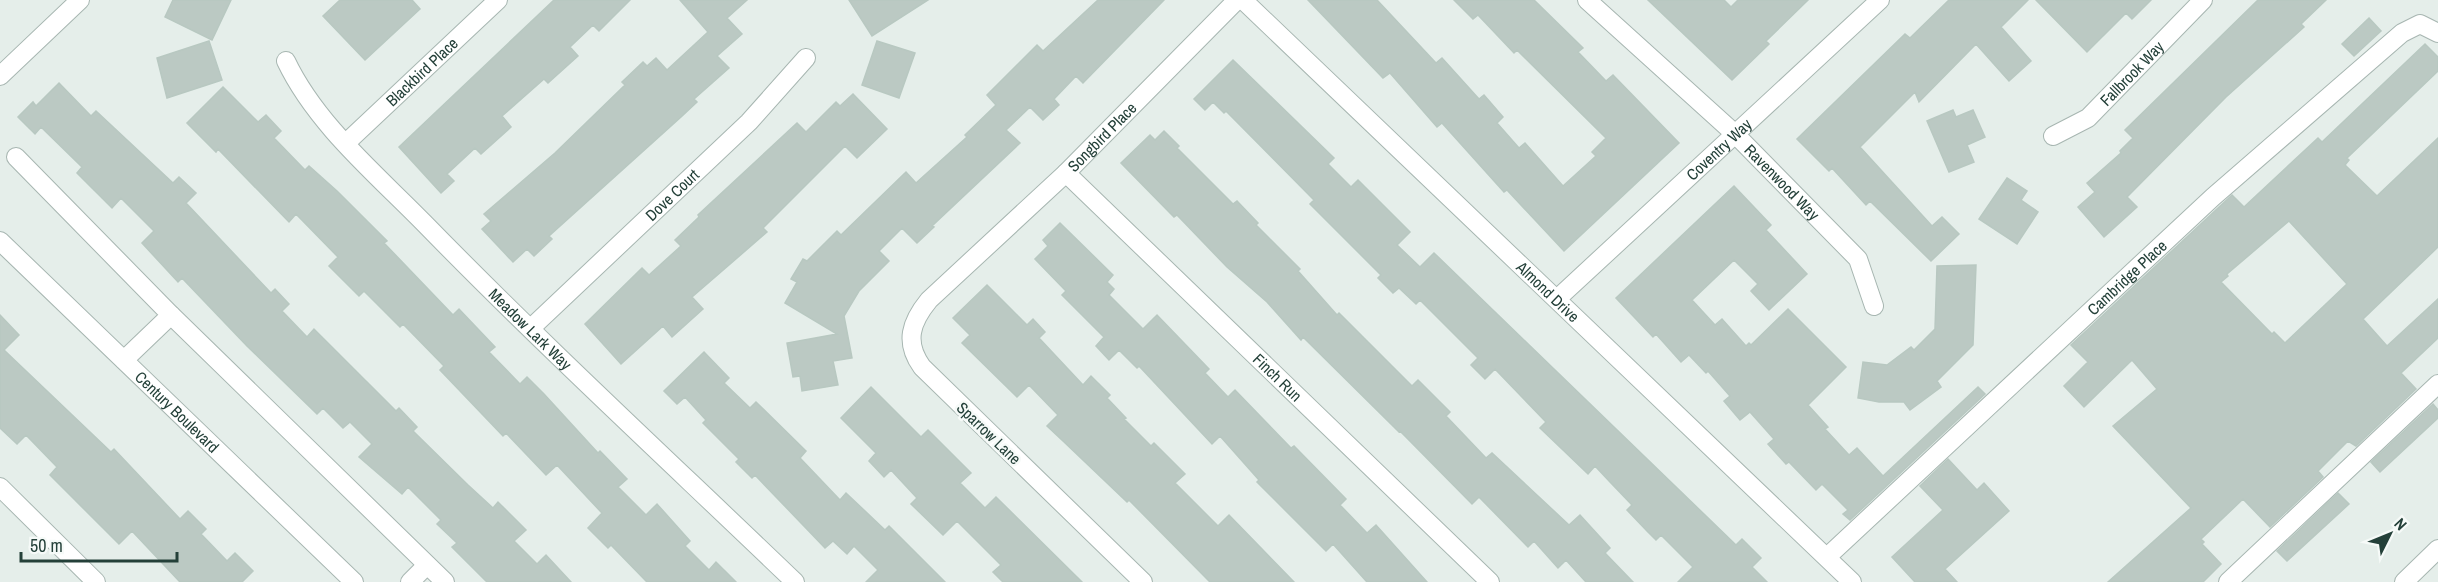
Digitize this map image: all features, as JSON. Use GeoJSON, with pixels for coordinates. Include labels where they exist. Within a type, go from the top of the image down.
{"type":"FeatureCollection","features":[{"type":"Feature","properties":{"kind":"street"},"geometry":{"type":"LineString","coordinates":[[0,76],[80,0]]}},
{"type":"Feature","properties":{"kind":"street","name":"Blackbird Place"},"geometry":{"type":"LineString","coordinates":[[346,143],[498,0]]}},
{"type":"Feature","properties":{"kind":"street","name":"Songbird Place"},"geometry":{"type":"LineString","coordinates":[[962,269],[1066,173],[1237,0]]}},
{"type":"Feature","properties":{"kind":"street","name":"Almond Drive"},"geometry":{"type":"LineString","coordinates":[[1243,0],[1558,298],[1852,582]]}},
{"type":"Feature","properties":{"kind":"street","name":"Ravenwood Way"},"geometry":{"type":"LineString","coordinates":[[1587,0],[1734,133],[1858,259],[1874,306]]}},
{"type":"Feature","properties":{"kind":"street","name":"Coventry Way"},"geometry":{"type":"LineString","coordinates":[[1558,298],[1880,0]]}},
{"type":"Feature","properties":{"kind":"street","name":"Fallbrook Way"},"geometry":{"type":"LineString","coordinates":[[2053,136],[2088,118],[2203,0]]}},
{"type":"Feature","properties":{"kind":"street","name":"Cambridge Place"},"geometry":{"type":"LineString","coordinates":[[1827,557],[2214,196],[2402,33],[2420,24],[2438,33]]}},
{"type":"Feature","properties":{"kind":"street","name":"Dove Court"},"geometry":{"type":"LineString","coordinates":[[531,328],[749,122],[806,58]]}},
{"type":"Feature","properties":{"kind":"street","name":"Meadow Lark Way"},"geometry":{"type":"LineString","coordinates":[[286,61],[299,88],[346,143],[531,328],[795,582]]}},
{"type":"Feature","properties":{"kind":"street"},"geometry":{"type":"LineString","coordinates":[[16,157],[171,315],[445,582]]}},
{"type":"Feature","properties":{"kind":"street","name":"Finch Run"},"geometry":{"type":"LineString","coordinates":[[1066,173],[1490,582]]}},
{"type":"Feature","properties":{"kind":"street","name":"Century Boulevard"},"geometry":{"type":"LineString","coordinates":[[0,241],[354,582]]}},
{"type":"Feature","properties":{"kind":"street","name":"Sparrow Lane"},"geometry":{"type":"LineString","coordinates":[[962,269],[929,300],[915,317],[910,335],[914,356],[921,367],[1143,582]]}},
{"type":"Feature","properties":{"kind":"street"},"geometry":{"type":"LineString","coordinates":[[124,360],[171,315]]}},
{"type":"Feature","properties":{"kind":"street"},"geometry":{"type":"LineString","coordinates":[[2229,582],[2438,384]]}},
{"type":"Feature","properties":{"kind":"street"},"geometry":{"type":"LineString","coordinates":[[0,487],[96,582]]}},
{"type":"Feature","properties":{"kind":"street"},"geometry":{"type":"LineString","coordinates":[[2404,582],[2438,549]]}},
{"type":"Feature","properties":{"kind":"street"},"geometry":{"type":"LineString","coordinates":[[410,582],[427,565]]}},
{"type":"Feature","properties":{"kind":"building"},"geometry":{"type":"Polygon","coordinates":[[[173,0],[231,0],[212,40],[165,17],[173,0]]]}},
{"type":"Feature","properties":{"kind":"building"},"geometry":{"type":"Polygon","coordinates":[[[340,0],[412,0],[420,9],[365,60],[323,16],[340,0]]]}},
{"type":"Feature","properties":{"kind":"building"},"geometry":{"type":"Polygon","coordinates":[[[554,0],[630,0],[599,31],[593,25],[570,47],[578,56],[548,83],[544,79],[502,116],[511,127],[481,154],[475,148],[447,174],[454,181],[441,193],[399,147],[554,0]]]}},
{"type":"Feature","properties":{"kind":"building"},"geometry":{"type":"Polygon","coordinates":[[[680,0],[747,0],[727,18],[742,34],[717,56],[729,68],[694,99],[697,102],[681,117],[549,236],[552,239],[534,256],[527,249],[513,262],[482,229],[491,221],[484,214],[555,153],[625,85],[622,82],[643,62],[647,66],[656,58],[667,70],[708,32],[680,0]]]}},
{"type":"Feature","properties":{"kind":"building"},"geometry":{"type":"Polygon","coordinates":[[[849,0],[928,0],[872,36],[849,0]]]}},
{"type":"Feature","properties":{"kind":"building"},"geometry":{"type":"Polygon","coordinates":[[[1098,0],[1164,0],[1083,83],[1076,76],[1054,99],[1059,105],[1043,120],[1030,107],[1006,130],[1020,143],[917,243],[902,228],[879,251],[889,261],[859,291],[844,316],[852,358],[833,361],[838,385],[802,391],[800,376],[793,377],[787,343],[837,334],[785,303],[797,282],[791,279],[803,259],[807,261],[837,231],[841,235],[906,172],[916,183],[967,137],[965,135],[996,105],[987,95],[1037,45],[1043,51],[1098,0]]]}},
{"type":"Feature","properties":{"kind":"building"},"geometry":{"type":"Polygon","coordinates":[[[1308,0],[1377,0],[1436,63],[1442,58],[1479,99],[1484,95],[1503,117],[1497,123],[1519,148],[1525,143],[1563,186],[1596,156],[1592,152],[1606,138],[1517,50],[1514,53],[1478,15],[1473,19],[1454,0],[1534,0],[1583,48],[1578,52],[1606,81],[1613,75],[1679,143],[1564,251],[1507,190],[1504,192],[1442,123],[1437,127],[1390,73],[1383,78],[1308,0]]]}},
{"type":"Feature","properties":{"kind":"building"},"geometry":{"type":"Polygon","coordinates":[[[1648,0],[1724,0],[1731,7],[1738,0],[1808,0],[1766,41],[1769,44],[1732,80],[1648,0]]]}},
{"type":"Feature","properties":{"kind":"building"},"geometry":{"type":"Polygon","coordinates":[[[1949,0],[2028,0],[2001,27],[2031,61],[2009,81],[1976,44],[1919,102],[1915,92],[1860,147],[1932,226],[1942,217],[1959,234],[1931,261],[1870,201],[1866,205],[1832,168],[1829,171],[1797,139],[1905,34],[1910,38],[1949,0]]]}},
{"type":"Feature","properties":{"kind":"building"},"geometry":{"type":"Polygon","coordinates":[[[2036,0],[2151,0],[2132,19],[2126,13],[2087,52],[2036,0]]]}},
{"type":"Feature","properties":{"kind":"building"},"geometry":{"type":"Polygon","coordinates":[[[2258,0],[2326,0],[2301,24],[2304,27],[2226,97],[2127,197],[2137,207],[2104,237],[2078,207],[2095,192],[2087,183],[2121,153],[2120,151],[2133,138],[2125,130],[2258,0]]]}},
{"type":"Feature","properties":{"kind":"building"},"geometry":{"type":"Polygon","coordinates":[[[2369,18],[2381,31],[2354,56],[2342,44],[2369,18]]]}},
{"type":"Feature","properties":{"kind":"building"},"geometry":{"type":"Polygon","coordinates":[[[209,41],[222,80],[167,98],[157,58],[209,41]]]}},
{"type":"Feature","properties":{"kind":"building"},"geometry":{"type":"Polygon","coordinates":[[[877,41],[915,53],[899,98],[862,85],[877,41]]]}},
{"type":"Feature","properties":{"kind":"building"},"geometry":{"type":"Polygon","coordinates":[[[2425,44],[2438,57],[2438,71],[2347,158],[2349,160],[2345,165],[2377,196],[2438,138],[2438,247],[2363,319],[2387,346],[2438,299],[2438,338],[2401,373],[2416,389],[2356,446],[2348,441],[2318,471],[2323,477],[2270,527],[2243,499],[2201,539],[2204,542],[2202,544],[2221,564],[2203,582],[2108,582],[2191,508],[2113,426],[2157,389],[2132,360],[2084,407],[2064,386],[2088,362],[2071,345],[2232,195],[2244,207],[2318,138],[2322,142],[2425,44]],[[2289,221],[2227,274],[2228,276],[2221,282],[2272,334],[2274,332],[2285,343],[2347,284],[2289,221]]]}},
{"type":"Feature","properties":{"kind":"building"},"geometry":{"type":"Polygon","coordinates":[[[1233,60],[1334,158],[1328,164],[1351,187],[1358,180],[1410,232],[1397,245],[1420,267],[1434,253],[1736,545],[1742,539],[1761,558],[1752,567],[1767,582],[1678,582],[1693,567],[1661,535],[1656,540],[1647,531],[1627,510],[1632,505],[1595,466],[1588,474],[1540,428],[1546,422],[1495,369],[1485,379],[1471,365],[1478,358],[1420,300],[1416,304],[1399,288],[1393,293],[1378,278],[1381,275],[1310,204],[1314,200],[1226,111],[1224,113],[1213,102],[1205,110],[1194,99],[1233,60]]]}},
{"type":"Feature","properties":{"kind":"building"},"geometry":{"type":"Polygon","coordinates":[[[59,83],[91,116],[96,111],[173,183],[179,177],[196,193],[186,203],[271,293],[275,289],[289,304],[282,311],[307,337],[314,329],[396,411],[399,408],[417,427],[413,431],[468,485],[493,508],[498,502],[526,530],[514,541],[537,564],[546,555],[571,582],[487,582],[452,547],[457,543],[437,524],[441,520],[408,487],[402,494],[359,457],[372,444],[350,422],[343,428],[323,408],[317,414],[182,278],[178,282],[142,243],[154,231],[121,198],[112,208],[77,173],[82,167],[41,127],[35,134],[18,117],[33,102],[36,106],[59,83]]]}},
{"type":"Feature","properties":{"kind":"building"},"geometry":{"type":"Polygon","coordinates":[[[223,87],[258,122],[266,115],[281,131],[274,138],[305,170],[309,166],[337,191],[387,241],[384,243],[453,315],[459,309],[495,347],[489,352],[520,384],[527,377],[544,394],[598,453],[600,451],[627,479],[618,487],[646,515],[657,504],[690,541],[685,546],[709,570],[716,562],[736,582],[647,582],[611,545],[608,548],[588,528],[602,513],[557,465],[546,475],[506,433],[503,436],[440,370],[444,366],[403,324],[400,327],[364,291],[359,296],[329,266],[338,257],[296,214],[289,222],[218,149],[216,152],[187,123],[223,87]]]}},
{"type":"Feature","properties":{"kind":"building"},"geometry":{"type":"Polygon","coordinates":[[[853,94],[887,129],[857,158],[845,146],[763,228],[767,232],[692,297],[703,309],[672,337],[663,326],[621,364],[585,324],[642,268],[649,275],[681,246],[675,240],[699,217],[698,215],[797,123],[806,132],[836,102],[840,106],[853,94]]]}},
{"type":"Feature","properties":{"kind":"building"},"geometry":{"type":"Polygon","coordinates":[[[1953,110],[1956,117],[1973,110],[1985,137],[1967,145],[1974,162],[1949,172],[1927,121],[1953,110]]]}},
{"type":"Feature","properties":{"kind":"building"},"geometry":{"type":"Polygon","coordinates":[[[1164,131],[1179,146],[1177,148],[1233,204],[1237,201],[1258,223],[1256,225],[1300,269],[1298,271],[1337,315],[1339,313],[1412,386],[1418,380],[1450,412],[1446,416],[1486,458],[1492,453],[1569,525],[1580,515],[1610,548],[1605,553],[1633,582],[1586,582],[1566,560],[1558,568],[1534,541],[1528,547],[1479,497],[1472,504],[1303,337],[1301,340],[1267,302],[1227,267],[1177,215],[1174,217],[1121,163],[1150,135],[1155,140],[1164,131]]]}},
{"type":"Feature","properties":{"kind":"building"},"geometry":{"type":"Polygon","coordinates":[[[2007,178],[2027,191],[2021,200],[2038,212],[2017,244],[1979,219],[2007,178]]]}},
{"type":"Feature","properties":{"kind":"building"},"geometry":{"type":"Polygon","coordinates":[[[1734,186],[1771,225],[1766,230],[1807,274],[1769,310],[1751,291],[1758,284],[1734,260],[1692,300],[1715,325],[1722,319],[1746,346],[1749,343],[1751,345],[1788,309],[1846,367],[1808,405],[1828,427],[1825,429],[1849,455],[1857,448],[1883,476],[1978,387],[1985,394],[1850,520],[1843,514],[1848,510],[1822,484],[1816,490],[1789,462],[1786,464],[1768,444],[1774,439],[1750,412],[1740,420],[1724,401],[1730,396],[1708,371],[1706,373],[1689,355],[1681,362],[1656,334],[1653,337],[1616,298],[1734,186]]]}},
{"type":"Feature","properties":{"kind":"building"},"geometry":{"type":"Polygon","coordinates":[[[1060,223],[1113,275],[1107,282],[1114,289],[1109,295],[1143,329],[1157,315],[1209,369],[1205,373],[1228,397],[1235,390],[1291,448],[1294,446],[1346,499],[1340,505],[1367,533],[1376,525],[1427,582],[1367,582],[1333,544],[1326,551],[1257,482],[1259,480],[1220,436],[1212,444],[1139,366],[1137,368],[1119,350],[1109,360],[1096,346],[1104,337],[1062,295],[1066,291],[1035,259],[1048,246],[1043,240],[1060,223]]]}},
{"type":"Feature","properties":{"kind":"building"},"geometry":{"type":"Polygon","coordinates":[[[1976,265],[1973,345],[1937,381],[1941,387],[1910,410],[1904,402],[1879,402],[1858,398],[1863,362],[1887,365],[1911,347],[1914,350],[1935,329],[1937,266],[1976,265]]]}},
{"type":"Feature","properties":{"kind":"building"},"geometry":{"type":"Polygon","coordinates":[[[987,285],[1027,325],[1033,319],[1045,332],[1039,338],[1083,385],[1091,376],[1110,395],[1107,398],[1126,418],[1124,419],[1151,446],[1154,443],[1185,474],[1175,483],[1218,526],[1229,515],[1294,582],[1210,582],[1129,500],[1127,502],[1047,426],[1058,415],[1029,385],[1017,397],[962,343],[970,335],[953,318],[987,285]]]}},
{"type":"Feature","properties":{"kind":"building"},"geometry":{"type":"Polygon","coordinates":[[[0,315],[19,335],[4,350],[111,452],[114,449],[180,519],[188,511],[206,529],[201,534],[227,561],[235,553],[253,571],[242,582],[180,582],[132,531],[119,544],[50,475],[57,467],[26,435],[17,444],[0,428],[0,315]]]}},
{"type":"Feature","properties":{"kind":"building"},"geometry":{"type":"Polygon","coordinates":[[[704,352],[729,378],[724,383],[750,408],[756,402],[806,451],[800,458],[840,500],[846,493],[885,530],[889,526],[945,582],[866,582],[878,570],[854,546],[847,554],[833,541],[825,548],[755,475],[752,478],[736,462],[739,459],[703,423],[706,420],[685,397],[677,404],[664,391],[704,352]]]}},
{"type":"Feature","properties":{"kind":"building"},"geometry":{"type":"Polygon","coordinates":[[[871,387],[921,437],[928,430],[971,473],[960,483],[985,508],[996,497],[1082,582],[1003,582],[993,572],[1001,565],[957,521],[943,535],[911,504],[917,498],[891,470],[884,477],[869,461],[876,453],[841,418],[871,387]]]}},
{"type":"Feature","properties":{"kind":"building"},"geometry":{"type":"Polygon","coordinates":[[[2433,404],[2438,410],[2438,418],[2380,472],[2371,462],[2433,404]]]}},
{"type":"Feature","properties":{"kind":"building"},"geometry":{"type":"Polygon","coordinates":[[[1948,459],[1977,490],[1984,483],[2009,511],[1945,569],[1957,582],[1915,582],[1892,557],[1943,510],[1920,486],[1948,459]]]}},
{"type":"Feature","properties":{"kind":"building"},"geometry":{"type":"Polygon","coordinates":[[[2338,493],[2349,504],[2287,561],[2277,551],[2338,493]]]}}]}
